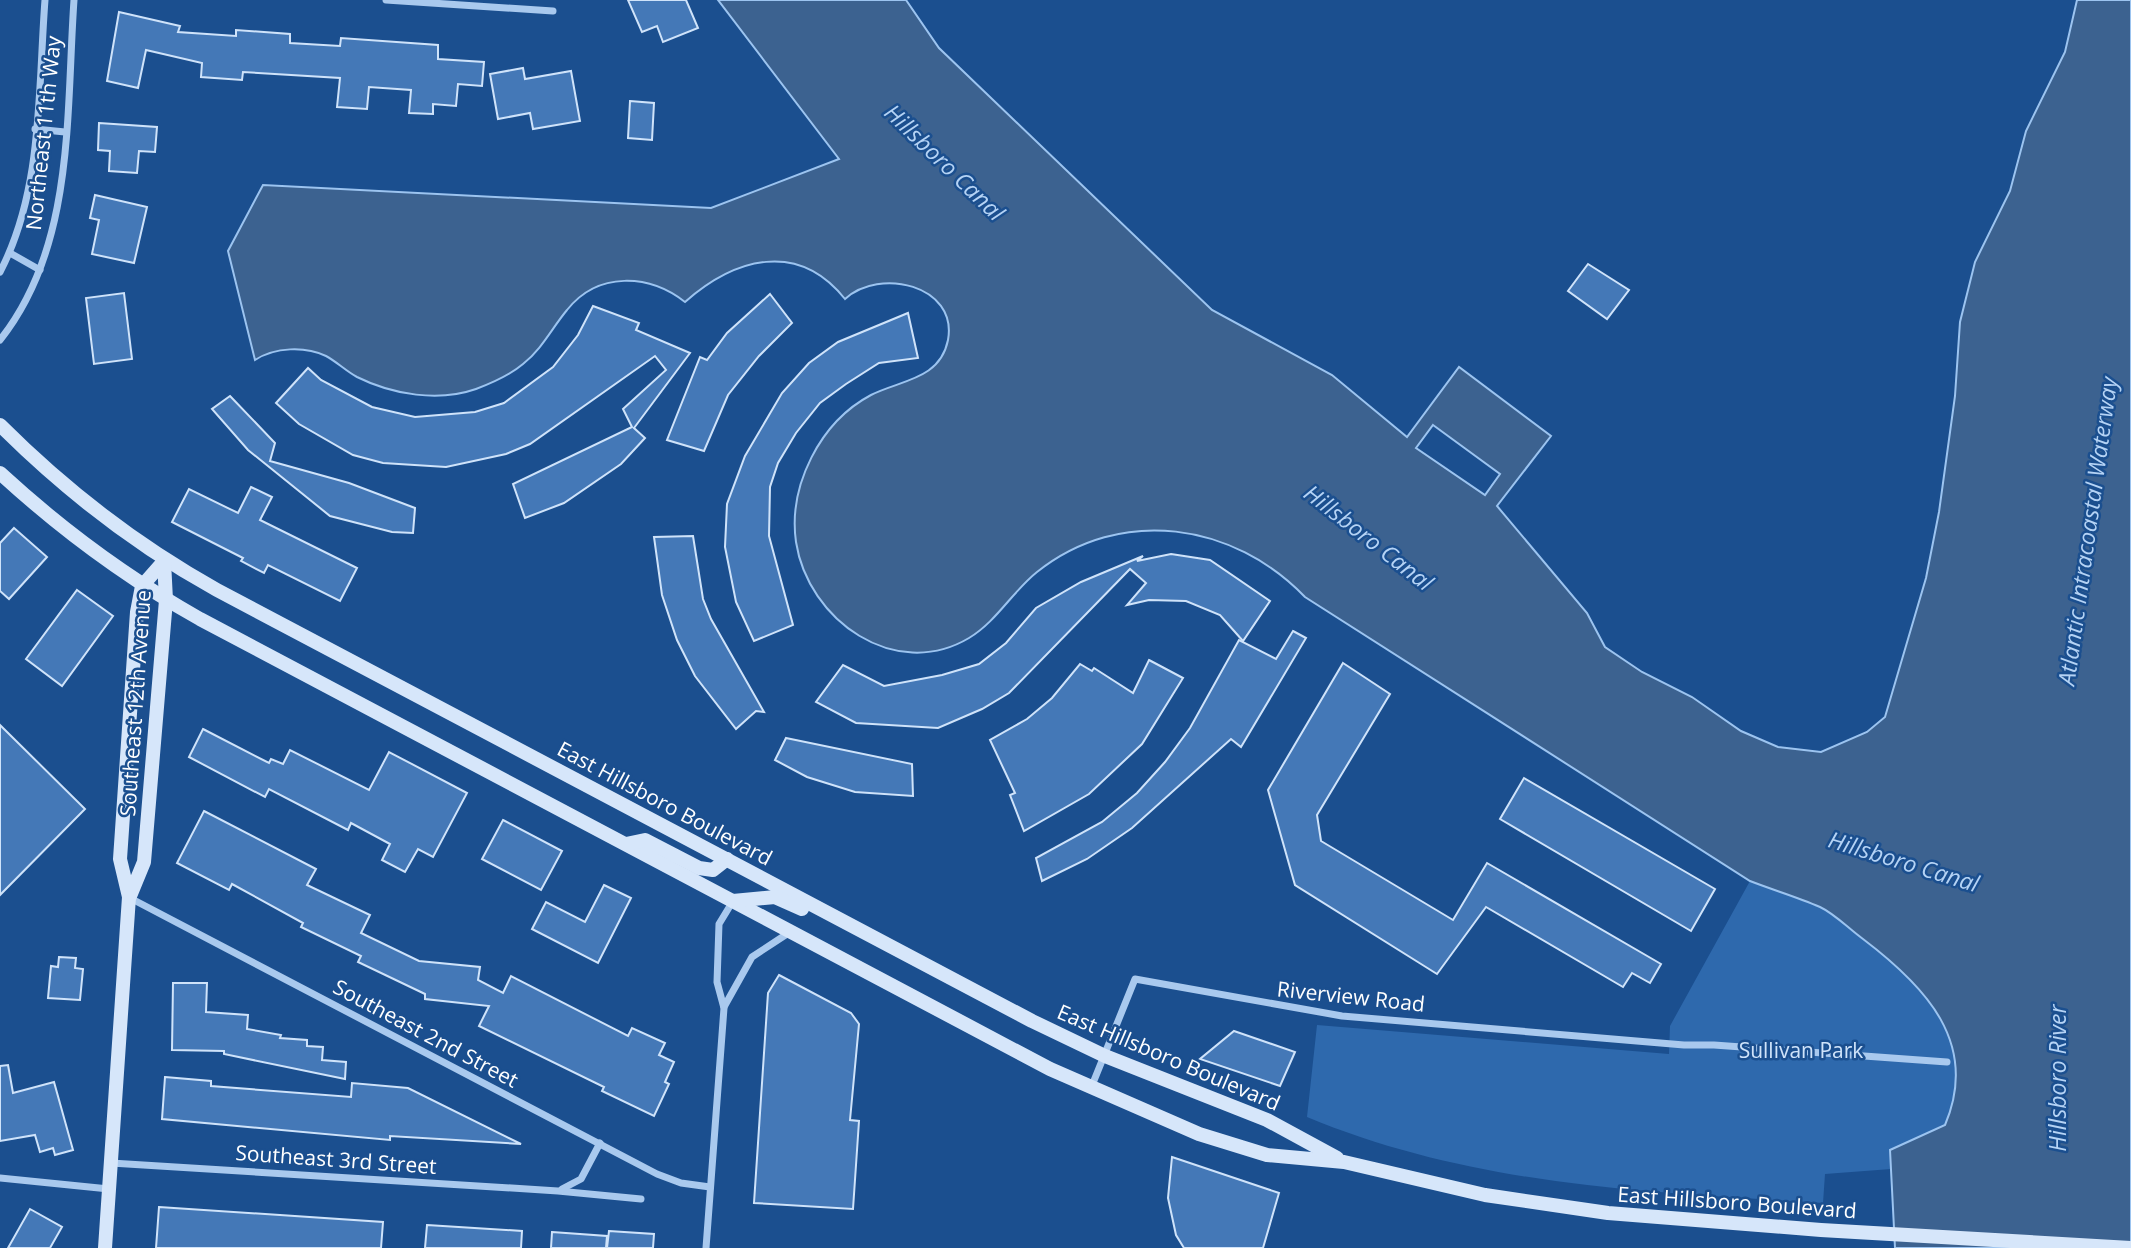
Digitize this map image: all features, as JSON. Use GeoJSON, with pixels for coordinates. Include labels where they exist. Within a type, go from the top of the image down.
{"type":"FeatureCollection","features":[{"type":"Feature","properties":{"kind":"main road","name":"East Hillsboro Boulevard"},"geometry":{"type":"LineString","coordinates":[[0,425],[47,472],[102,517],[164,561],[887,944],[1105,1056],[1267,1121],[1344,1162]]}},
{"type":"Feature","properties":{"kind":"main road","name":"East Hillsboro Boulevard"},"geometry":{"type":"LineString","coordinates":[[0,473],[89,550],[166,600],[1091,1089],[1199,1134],[1266,1155],[1344,1162],[1485,1195],[1553,1206],[1821,1230],[2131,1248]]}},
{"type":"Feature","properties":{"kind":"main road","name":"Southeast 12th Avenue"},"geometry":{"type":"LineString","coordinates":[[105,1248],[129,897],[120,859],[137,612],[142,586],[164,561]]}},
{"type":"Feature","properties":{"kind":"main road","name":"Southeast 12th Avenue"},"geometry":{"type":"LineString","coordinates":[[129,897],[144,862],[166,600],[164,561]]}},
{"type":"Feature","properties":{"kind":"main road"},"geometry":{"type":"LineString","coordinates":[[626,844],[645,840],[699,868],[713,870],[727,859]]}},
{"type":"Feature","properties":{"kind":"main road"},"geometry":{"type":"LineString","coordinates":[[733,901],[775,897],[887,944]]}},
{"type":"Feature","properties":{"kind":"street","name":"Northeast 11th Way"},"geometry":{"type":"LineString","coordinates":[[0,272],[10,253],[32,180],[45,0]]}},
{"type":"Feature","properties":{"kind":"street","name":"Northeast 11th Way"},"geometry":{"type":"LineString","coordinates":[[0,340],[19,316],[40,270],[54,228],[65,132],[74,0]]}},
{"type":"Feature","properties":{"kind":"street"},"geometry":{"type":"LineString","coordinates":[[386,0],[553,11]]}},
{"type":"Feature","properties":{"kind":"street"},"geometry":{"type":"LineString","coordinates":[[35,130],[65,132]]}},
{"type":"Feature","properties":{"kind":"street"},"geometry":{"type":"LineString","coordinates":[[10,253],[40,270]]}},
{"type":"Feature","properties":{"kind":"street","name":"Southeast 2nd Street"},"geometry":{"type":"LineString","coordinates":[[129,897],[668,1179],[710,1187]]}},
{"type":"Feature","properties":{"kind":"street"},"geometry":{"type":"LineString","coordinates":[[706,1248],[724,1008],[717,982],[719,924],[733,901]]}},
{"type":"Feature","properties":{"kind":"street"},"geometry":{"type":"LineString","coordinates":[[724,1008],[752,957],[791,931]]}},
{"type":"Feature","properties":{"kind":"street","name":"Riverview Road"},"geometry":{"type":"LineString","coordinates":[[1091,1089],[1135,979],[1342,1016],[1684,1045],[1947,1062]]}},
{"type":"Feature","properties":{"kind":"street"},"geometry":{"type":"LineString","coordinates":[[558,1191],[571,1187],[580,1179],[600,1143]]}},
{"type":"Feature","properties":{"kind":"street","name":"Southeast 3rd Street"},"geometry":{"type":"LineString","coordinates":[[111,1163],[558,1191],[641,1199]]}},
{"type":"Feature","properties":{"kind":"street"},"geometry":{"type":"LineString","coordinates":[[0,1178],[109,1189]]}},
{"type":"Feature","properties":{"kind":"green space","name":"Sullivan Park"},"geometry":{"type":"Polygon","coordinates":[[[1750,881],[1811,903],[1831,914],[1907,976],[1940,1019],[1951,1043],[1956,1068],[1954,1095],[1945,1125],[1890,1150],[1891,1169],[1825,1174],[1823,1203],[1691,1195],[1561,1182],[1497,1172],[1370,1140],[1307,1117],[1317,1025],[1669,1054],[1670,1026],[1750,881]]]}},
{"type":"Feature","properties":{"kind":"water"},"geometry":{"type":"Polygon","coordinates":[[[718,0],[906,0],[939,48],[1212,310],[1332,375],[1407,437],[1459,367],[1551,436],[1497,506],[1587,613],[1605,647],[1642,672],[1692,697],[1741,731],[1778,747],[1821,752],[1867,732],[1885,717],[1926,578],[1939,512],[1955,396],[1960,322],[1975,262],[2010,191],[2026,131],[2065,52],[2077,0],[2131,0],[2131,1248],[1895,1248],[1890,1150],[1945,1125],[1954,1095],[1956,1068],[1951,1043],[1940,1019],[1907,976],[1826,910],[1750,881],[1305,597],[1277,572],[1245,552],[1211,539],[1176,532],[1140,531],[1104,537],[1070,551],[1037,572],[979,631],[941,650],[912,653],[885,648],[859,636],[836,618],[818,596],[804,570],[796,542],[797,499],[803,478],[811,458],[837,421],[871,395],[928,371],[944,353],[948,340],[948,321],[941,306],[929,294],[895,283],[877,284],[860,289],[845,299],[827,280],[807,268],[787,262],[745,266],[704,287],[685,302],[656,286],[640,282],[608,283],[579,297],[536,352],[512,372],[476,389],[432,396],[401,392],[371,383],[353,375],[326,356],[300,349],[272,352],[255,360],[228,251],[263,185],[711,208],[839,159],[718,0]],[[1433,425],[1416,448],[1485,495],[1500,474],[1433,425]]]}},
{"type":"Feature","properties":{"kind":"building"},"geometry":{"type":"Polygon","coordinates":[[[628,0],[686,0],[698,28],[663,42],[657,26],[642,32],[628,0]]]}},
{"type":"Feature","properties":{"kind":"building"},"geometry":{"type":"Polygon","coordinates":[[[119,12],[180,26],[178,32],[236,36],[236,30],[290,34],[290,43],[340,46],[341,38],[438,45],[438,59],[484,62],[482,86],[458,84],[456,106],[433,104],[433,114],[409,113],[411,90],[369,87],[367,109],[337,107],[340,78],[243,72],[242,80],[201,77],[202,63],[146,50],[138,88],[107,81],[119,12]]]}},
{"type":"Feature","properties":{"kind":"building"},"geometry":{"type":"Polygon","coordinates":[[[523,68],[525,79],[571,71],[580,121],[533,129],[530,113],[498,119],[490,74],[523,68]]]}},
{"type":"Feature","properties":{"kind":"building"},"geometry":{"type":"Polygon","coordinates":[[[630,101],[654,103],[652,140],[628,138],[630,101]]]}},
{"type":"Feature","properties":{"kind":"building"},"geometry":{"type":"Polygon","coordinates":[[[99,123],[157,127],[155,152],[139,151],[137,173],[109,171],[110,151],[98,150],[99,123]]]}},
{"type":"Feature","properties":{"kind":"building"},"geometry":{"type":"Polygon","coordinates":[[[95,195],[147,207],[134,263],[92,254],[99,220],[90,218],[95,195]]]}},
{"type":"Feature","properties":{"kind":"building"},"geometry":{"type":"Polygon","coordinates":[[[1588,264],[1629,290],[1607,319],[1568,291],[1588,264]]]}},
{"type":"Feature","properties":{"kind":"building"},"geometry":{"type":"Polygon","coordinates":[[[124,293],[132,359],[94,364],[86,298],[124,293]]]}},
{"type":"Feature","properties":{"kind":"building"},"geometry":{"type":"Polygon","coordinates":[[[770,294],[792,323],[759,356],[728,395],[704,451],[667,440],[700,357],[707,360],[727,333],[770,294]]]}},
{"type":"Feature","properties":{"kind":"building"},"geometry":{"type":"Polygon","coordinates":[[[593,306],[639,323],[636,330],[690,353],[634,428],[645,438],[621,464],[564,503],[525,518],[513,484],[632,427],[623,409],[666,370],[655,356],[530,444],[506,454],[446,467],[383,463],[353,455],[299,424],[276,403],[308,368],[321,380],[372,407],[415,417],[475,412],[504,403],[553,367],[578,335],[593,306]]]}},
{"type":"Feature","properties":{"kind":"building"},"geometry":{"type":"Polygon","coordinates":[[[908,313],[918,358],[879,363],[820,403],[796,433],[778,463],[770,487],[769,536],[793,625],[754,641],[736,602],[725,547],[727,504],[745,456],[782,393],[809,363],[838,342],[908,313]]]}},
{"type":"Feature","properties":{"kind":"building"},"geometry":{"type":"Polygon","coordinates":[[[230,396],[275,443],[270,461],[349,483],[415,508],[413,533],[392,532],[330,516],[248,450],[212,409],[230,396]]]}},
{"type":"Feature","properties":{"kind":"building"},"geometry":{"type":"Polygon","coordinates":[[[251,487],[272,497],[260,520],[357,568],[340,601],[268,565],[264,573],[241,561],[243,558],[172,522],[189,489],[238,513],[251,487]]]}},
{"type":"Feature","properties":{"kind":"building"},"geometry":{"type":"Polygon","coordinates":[[[14,528],[47,557],[9,599],[0,591],[0,543],[14,528]]]}},
{"type":"Feature","properties":{"kind":"building"},"geometry":{"type":"Polygon","coordinates":[[[693,536],[703,599],[711,619],[764,712],[756,711],[736,729],[695,676],[677,640],[662,595],[654,537],[693,536]]]}},
{"type":"Feature","properties":{"kind":"building"},"geometry":{"type":"Polygon","coordinates":[[[1171,554],[1210,560],[1270,601],[1243,641],[1220,615],[1186,601],[1149,600],[1127,605],[1146,583],[1130,569],[1009,693],[982,709],[938,728],[856,723],[816,702],[843,665],[884,686],[942,675],[979,664],[1006,643],[1036,608],[1081,582],[1143,556],[1137,561],[1171,554]]]}},
{"type":"Feature","properties":{"kind":"building"},"geometry":{"type":"Polygon","coordinates":[[[77,590],[113,616],[62,686],[26,659],[77,590]]]}},
{"type":"Feature","properties":{"kind":"building"},"geometry":{"type":"Polygon","coordinates":[[[1293,631],[1306,638],[1241,747],[1231,739],[1132,828],[1087,859],[1042,881],[1036,858],[1102,822],[1137,793],[1165,762],[1190,728],[1239,640],[1276,659],[1293,631]]]}},
{"type":"Feature","properties":{"kind":"building"},"geometry":{"type":"Polygon","coordinates":[[[1149,660],[1183,678],[1142,744],[1089,794],[1024,831],[1010,795],[1015,793],[990,740],[1027,719],[1052,698],[1080,664],[1092,671],[1094,668],[1133,693],[1149,660]]]}},
{"type":"Feature","properties":{"kind":"building"},"geometry":{"type":"Polygon","coordinates":[[[1343,663],[1390,694],[1317,815],[1321,841],[1453,920],[1487,863],[1661,964],[1650,983],[1632,973],[1623,987],[1486,907],[1437,974],[1295,885],[1268,790],[1343,663]]]}},
{"type":"Feature","properties":{"kind":"building"},"geometry":{"type":"Polygon","coordinates":[[[0,725],[85,809],[0,895],[0,725]]]}},
{"type":"Feature","properties":{"kind":"building"},"geometry":{"type":"Polygon","coordinates":[[[203,729],[269,763],[271,759],[283,764],[290,750],[369,790],[389,752],[467,793],[433,857],[418,849],[405,872],[382,860],[390,844],[351,823],[348,830],[269,789],[265,797],[189,757],[203,729]]]}},
{"type":"Feature","properties":{"kind":"building"},"geometry":{"type":"Polygon","coordinates":[[[786,738],[912,764],[913,796],[855,792],[807,777],[775,760],[786,738]]]}},
{"type":"Feature","properties":{"kind":"building"},"geometry":{"type":"Polygon","coordinates":[[[1524,778],[1715,889],[1691,931],[1500,819],[1524,778]]]}},
{"type":"Feature","properties":{"kind":"building"},"geometry":{"type":"Polygon","coordinates":[[[204,811],[316,869],[307,885],[370,915],[361,933],[419,961],[480,967],[478,980],[503,993],[511,976],[628,1036],[632,1028],[665,1043],[659,1055],[674,1062],[665,1082],[669,1084],[654,1116],[602,1091],[604,1087],[479,1026],[489,1006],[425,999],[425,994],[358,962],[361,956],[301,927],[303,923],[232,884],[229,890],[177,863],[204,811]]]}},
{"type":"Feature","properties":{"kind":"building"},"geometry":{"type":"Polygon","coordinates":[[[503,820],[562,851],[541,890],[482,859],[503,820]]]}},
{"type":"Feature","properties":{"kind":"building"},"geometry":{"type":"Polygon","coordinates":[[[604,885],[631,898],[598,963],[532,929],[546,902],[585,922],[604,885]]]}},
{"type":"Feature","properties":{"kind":"building"},"geometry":{"type":"Polygon","coordinates":[[[59,957],[76,958],[75,968],[83,969],[80,1000],[48,998],[51,966],[58,967],[59,957]]]}},
{"type":"Feature","properties":{"kind":"building"},"geometry":{"type":"Polygon","coordinates":[[[779,975],[851,1013],[859,1024],[850,1120],[859,1121],[853,1209],[754,1203],[768,993],[779,975]]]}},
{"type":"Feature","properties":{"kind":"building"},"geometry":{"type":"Polygon","coordinates":[[[173,983],[207,983],[206,1012],[248,1015],[247,1029],[281,1035],[280,1038],[307,1040],[307,1046],[323,1047],[322,1060],[346,1062],[345,1079],[224,1054],[224,1051],[172,1050],[173,983]]]}},
{"type":"Feature","properties":{"kind":"building"},"geometry":{"type":"Polygon","coordinates":[[[1234,1031],[1295,1052],[1280,1086],[1200,1059],[1234,1031]]]}},
{"type":"Feature","properties":{"kind":"building"},"geometry":{"type":"Polygon","coordinates":[[[8,1065],[13,1093],[54,1082],[73,1150],[55,1155],[53,1148],[40,1152],[35,1135],[0,1141],[0,1066],[8,1065]]]}},
{"type":"Feature","properties":{"kind":"building"},"geometry":{"type":"Polygon","coordinates":[[[165,1077],[211,1081],[211,1086],[351,1097],[352,1083],[408,1088],[521,1144],[390,1136],[390,1140],[162,1119],[165,1077]]]}},
{"type":"Feature","properties":{"kind":"building"},"geometry":{"type":"Polygon","coordinates":[[[1172,1157],[1279,1193],[1263,1248],[1184,1248],[1176,1235],[1168,1198],[1172,1157]]]}},
{"type":"Feature","properties":{"kind":"building"},"geometry":{"type":"Polygon","coordinates":[[[159,1207],[383,1222],[381,1248],[156,1248],[159,1207]]]}},
{"type":"Feature","properties":{"kind":"building"},"geometry":{"type":"Polygon","coordinates":[[[30,1209],[62,1227],[50,1248],[8,1248],[30,1209]]]}},
{"type":"Feature","properties":{"kind":"building"},"geometry":{"type":"Polygon","coordinates":[[[427,1225],[522,1231],[521,1248],[425,1248],[427,1225]]]}},
{"type":"Feature","properties":{"kind":"building"},"geometry":{"type":"Polygon","coordinates":[[[609,1231],[654,1234],[653,1248],[607,1248],[609,1231]]]}},
{"type":"Feature","properties":{"kind":"building"},"geometry":{"type":"Polygon","coordinates":[[[552,1232],[607,1236],[606,1248],[551,1248],[552,1232]]]}},
{"type":"Feature","properties":{"kind":"water label","name":"Hillsboro Canal"},"geometry":{"type":"Point","coordinates":[945,162]}},
{"type":"Feature","properties":{"kind":"water label","name":"Atlantic Intracoastal Waterway"},"geometry":{"type":"Point","coordinates":[2087,531]}},
{"type":"Feature","properties":{"kind":"water label","name":"Hillsboro Canal"},"geometry":{"type":"Point","coordinates":[1369,537]}},
{"type":"Feature","properties":{"kind":"water label","name":"Hillsboro Canal"},"geometry":{"type":"Point","coordinates":[1904,861]}},
{"type":"Feature","properties":{"kind":"water label","name":"Hillsboro River"},"geometry":{"type":"Point","coordinates":[2057,1078]}}]}
